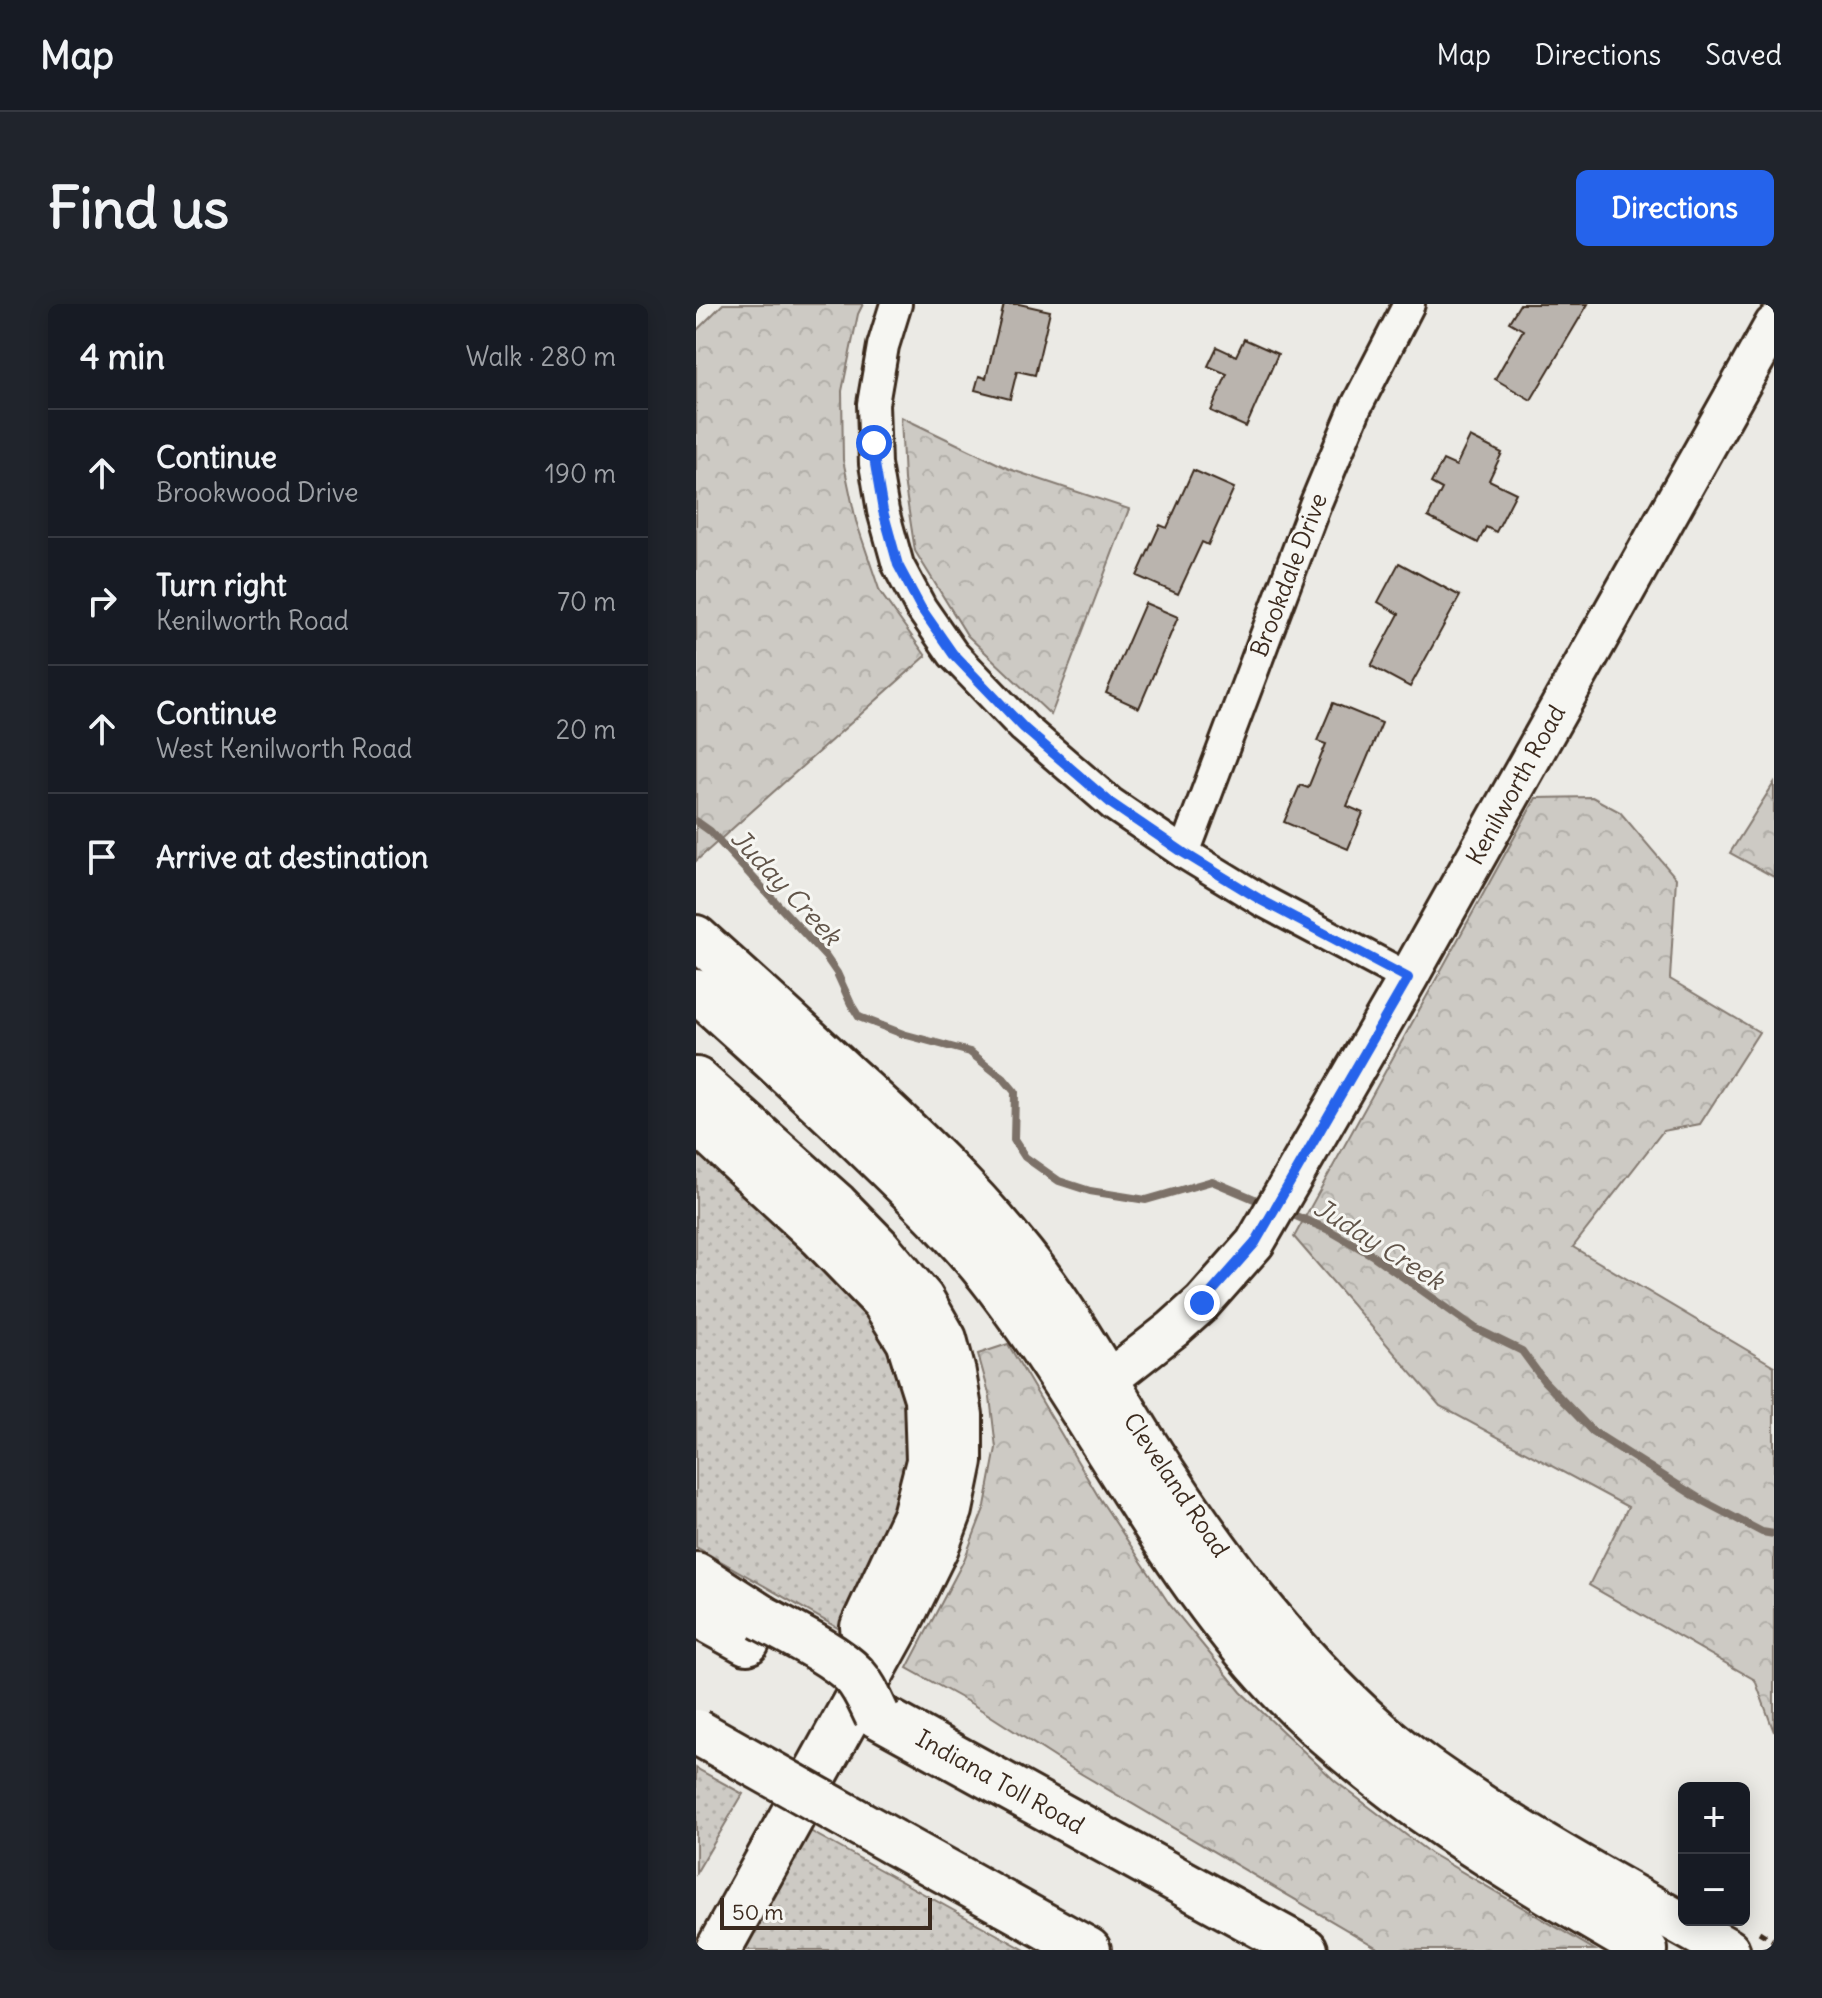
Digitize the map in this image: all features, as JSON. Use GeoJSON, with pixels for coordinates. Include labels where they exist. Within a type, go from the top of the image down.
{"type":"FeatureCollection","features":[{"type":"Feature","properties":{"kind":"highway"},"geometry":{"type":"LineString","coordinates":[[696,1080],[836,1205],[921,1299],[944,1339],[960,1415],[960,1461],[950,1510],[936,1547],[894,1632],[718,1950]]}},
{"type":"Feature","properties":{"kind":"highway"},"geometry":{"type":"LineString","coordinates":[[696,1120],[822,1237],[884,1301],[909,1341],[927,1398],[929,1461],[915,1516],[873,1608],[696,1930]]}},
{"type":"Feature","properties":{"kind":"highway"},"geometry":{"type":"LineString","coordinates":[[696,1575],[754,1630]]}},
{"type":"Feature","properties":{"kind":"highway"},"geometry":{"type":"LineString","coordinates":[[696,1614],[754,1630]]}},
{"type":"Feature","properties":{"kind":"highway","name":"Indiana Toll Road"},"geometry":{"type":"LineString","coordinates":[[754,1630],[837,1661],[865,1689],[877,1715],[1305,1950]]}},
{"type":"Feature","properties":{"kind":"highway"},"geometry":{"type":"LineString","coordinates":[[696,1732],[1088,1950]]}},
{"type":"Feature","properties":{"kind":"main road","name":"Cleveland Road"},"geometry":{"type":"LineString","coordinates":[[696,937],[890,1114],[964,1187],[1024,1256],[1075,1326],[1184,1503],[1247,1589],[1305,1659],[1381,1733],[1454,1788],[1524,1833],[1728,1950]]}},
{"type":"Feature","properties":{"kind":"main road","name":"Cleveland Road"},"geometry":{"type":"LineString","coordinates":[[696,991],[873,1154],[935,1215],[993,1281],[1043,1350],[1160,1538],[1215,1614],[1278,1688],[1354,1759],[1433,1820],[1506,1868],[1646,1950]]}},
{"type":"Feature","properties":{"kind":"street"},"geometry":{"type":"LineString","coordinates":[[896,304],[883,346],[873,404],[875,464],[883,511],[898,565],[921,608],[953,654],[1024,728],[1112,804],[1261,900],[1408,978]]}},
{"type":"Feature","properties":{"kind":"street","name":"Brookdale Drive"},"geometry":{"type":"LineString","coordinates":[[1184,853],[1315,505],[1356,407],[1409,304]]}},
{"type":"Feature","properties":{"kind":"street","name":"Kenilworth Road"},"geometry":{"type":"LineString","coordinates":[[1108,1380],[1202,1303],[1255,1243],[1408,978],[1774,325]]}},
{"type":"Feature","properties":{"kind":"green space"},"geometry":{"type":"Polygon","coordinates":[[[723,304],[863,304],[858,314],[842,391],[843,460],[856,521],[880,592],[926,656],[696,861],[696,331],[723,304]]]}},
{"type":"Feature","properties":{"kind":"green space"},"geometry":{"type":"Polygon","coordinates":[[[901,417],[1009,469],[1129,509],[1051,715],[967,635],[915,551],[904,480],[901,417]]]}},
{"type":"Feature","properties":{"kind":"green space"},"geometry":{"type":"Polygon","coordinates":[[[1774,783],[1774,877],[1730,853],[1774,783]]]}},
{"type":"Feature","properties":{"kind":"green space"},"geometry":{"type":"Polygon","coordinates":[[[1592,797],[1620,812],[1676,878],[1670,979],[1759,1032],[1700,1124],[1663,1131],[1573,1247],[1774,1366],[1774,1732],[1755,1680],[1589,1585],[1628,1507],[1440,1406],[1294,1237],[1536,798],[1592,797]]]}},
{"type":"Feature","properties":{"kind":"green space"},"geometry":{"type":"Polygon","coordinates":[[[696,1143],[767,1206],[877,1325],[896,1362],[906,1392],[908,1433],[905,1477],[892,1519],[838,1628],[696,1547],[696,1143]]]}},
{"type":"Feature","properties":{"kind":"green space"},"geometry":{"type":"Polygon","coordinates":[[[1008,1344],[1098,1496],[1170,1605],[1241,1692],[1335,1781],[1430,1853],[1595,1950],[1381,1950],[907,1668],[964,1560],[985,1506],[996,1448],[990,1397],[978,1354],[1008,1344]]]}},
{"type":"Feature","properties":{"kind":"green space"},"geometry":{"type":"Polygon","coordinates":[[[696,1768],[743,1794],[696,1873],[696,1768]]]}},
{"type":"Feature","properties":{"kind":"green space"},"geometry":{"type":"Polygon","coordinates":[[[810,1831],[1025,1950],[742,1950],[810,1831]]]}},
{"type":"Feature","properties":{"kind":"building"},"geometry":{"type":"Polygon","coordinates":[[[1004,304],[1050,311],[1035,375],[1017,371],[1010,399],[975,390],[979,376],[986,378],[1004,304]]]}},
{"type":"Feature","properties":{"kind":"building"},"geometry":{"type":"Polygon","coordinates":[[[1520,304],[1588,304],[1531,400],[1495,379],[1523,330],[1509,322],[1520,304]]]}},
{"type":"Feature","properties":{"kind":"building"},"geometry":{"type":"Polygon","coordinates":[[[1244,339],[1278,354],[1246,427],[1211,411],[1227,374],[1208,366],[1217,347],[1236,356],[1244,339]]]}},
{"type":"Feature","properties":{"kind":"building"},"geometry":{"type":"Polygon","coordinates":[[[1470,437],[1502,453],[1489,480],[1516,493],[1496,532],[1486,527],[1478,543],[1428,517],[1442,489],[1431,483],[1443,460],[1456,466],[1470,437]]]}},
{"type":"Feature","properties":{"kind":"building"},"geometry":{"type":"Polygon","coordinates":[[[1193,470],[1234,488],[1208,545],[1202,542],[1178,594],[1137,576],[1160,525],[1167,528],[1193,470]]]}},
{"type":"Feature","properties":{"kind":"building"},"geometry":{"type":"Polygon","coordinates":[[[1399,563],[1460,596],[1410,687],[1371,666],[1399,614],[1378,602],[1399,563]]]}},
{"type":"Feature","properties":{"kind":"building"},"geometry":{"type":"Polygon","coordinates":[[[1145,603],[1178,617],[1139,708],[1106,693],[1145,603]]]}},
{"type":"Feature","properties":{"kind":"building"},"geometry":{"type":"Polygon","coordinates":[[[1333,703],[1382,723],[1347,806],[1363,813],[1348,849],[1284,822],[1300,785],[1308,788],[1326,744],[1317,741],[1333,703]]]}},
{"type":"Feature","properties":{"kind":"waterway","name":"Juday Creek"},"geometry":{"type":"LineString","coordinates":[[696,821],[710,831],[826,957],[859,1017],[903,1034],[970,1052],[1004,1079],[1015,1092],[1014,1140],[1025,1157],[1059,1181],[1090,1191],[1146,1200],[1212,1181],[1266,1204]]}},
{"type":"Feature","properties":{"kind":"waterway","name":"Juday Creek"},"geometry":{"type":"LineString","coordinates":[[1286,1212],[1327,1229],[1372,1255],[1475,1328],[1522,1351],[1544,1381],[1592,1431],[1703,1501],[1762,1532],[1774,1534]]}},
{"type":"Feature","properties":{"kind":"route"},"geometry":{"type":"LineString","coordinates":[[874,443],[883,511],[898,565],[921,608],[953,654],[1024,728],[1112,804],[1184,853],[1261,900],[1408,978],[1255,1243],[1202,1303]]}}]}
